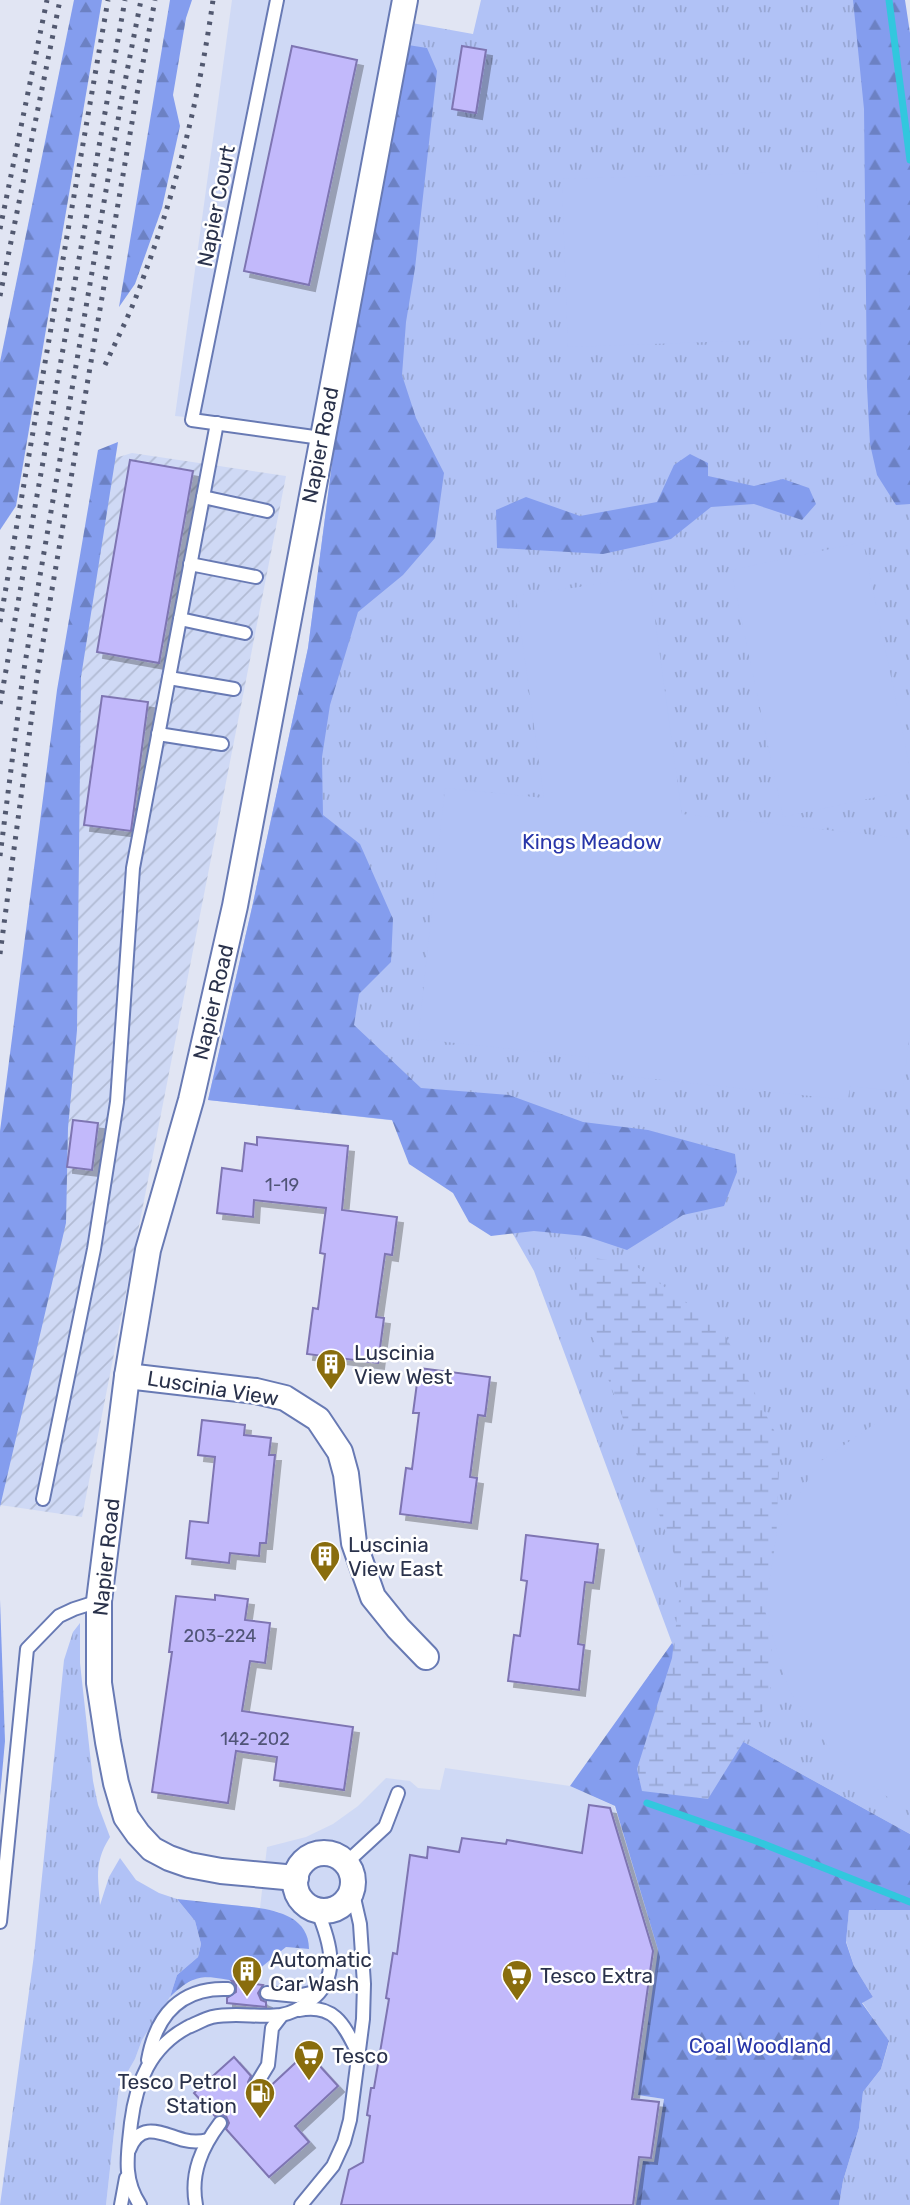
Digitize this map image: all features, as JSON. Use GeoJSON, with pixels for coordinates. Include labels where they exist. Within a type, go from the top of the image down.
{"type":"FeatureCollection","features":[{"type":"Feature","properties":{"kind":"street","name":"Napier Road"},"geometry":{"type":"LineString","coordinates":[[296,1878],[220,1871],[189,1865],[152,1849],[138,1834],[126,1817],[108,1742],[99,1683],[99,1601],[127,1376],[148,1250],[191,1100],[235,906],[405,0]]}},
{"type":"Feature","properties":{"kind":"street","name":"Luscinia View"},"geometry":{"type":"LineString","coordinates":[[127,1376],[256,1391],[285,1398],[318,1419],[340,1452],[346,1474],[354,1543],[373,1597],[426,1657]]}},
{"type":"Feature","properties":{"kind":"street"},"geometry":{"type":"LineString","coordinates":[[332,1854],[346,1863],[353,1880],[352,1889],[343,1905],[335,1909],[317,1910],[303,1901],[298,1894],[296,1878],[303,1863],[316,1855],[332,1854]]}},
{"type":"Feature","properties":{"kind":"lane","name":"Napier Court"},"geometry":{"type":"LineString","coordinates":[[217,423],[192,420],[277,0]]}},
{"type":"Feature","properties":{"kind":"lane"},"geometry":{"type":"LineString","coordinates":[[43,1499],[94,1249],[117,1102],[133,868],[217,423],[321,439]]}},
{"type":"Feature","properties":{"kind":"lane"},"geometry":{"type":"LineString","coordinates":[[203,497],[267,511]]}},
{"type":"Feature","properties":{"kind":"lane"},"geometry":{"type":"LineString","coordinates":[[190,564],[256,577]]}},
{"type":"Feature","properties":{"kind":"lane"},"geometry":{"type":"LineString","coordinates":[[180,619],[245,633]]}},
{"type":"Feature","properties":{"kind":"lane"},"geometry":{"type":"LineString","coordinates":[[169,678],[234,689]]}},
{"type":"Feature","properties":{"kind":"lane"},"geometry":{"type":"LineString","coordinates":[[158,734],[222,744]]}},
{"type":"Feature","properties":{"kind":"lane"},"geometry":{"type":"LineString","coordinates":[[0,1922],[27,1649],[59,1616],[99,1601]]}},
{"type":"Feature","properties":{"kind":"lane"},"geometry":{"type":"LineString","coordinates":[[346,1863],[385,1827],[398,1793]]}},
{"type":"Feature","properties":{"kind":"lane"},"geometry":{"type":"LineString","coordinates":[[302,2205],[333,2166],[350,2120],[363,2019],[363,1954],[352,1889]]}},
{"type":"Feature","properties":{"kind":"lane"},"geometry":{"type":"LineString","coordinates":[[296,2011],[323,1989],[331,1967],[329,1941],[317,1910]]}},
{"type":"Feature","properties":{"kind":"lane"},"geometry":{"type":"LineString","coordinates":[[121,2205],[138,2087],[156,2029],[176,2004],[185,1998],[206,1990],[228,1989]]}},
{"type":"Feature","properties":{"kind":"lane"},"geometry":{"type":"LineString","coordinates":[[267,1993],[297,1996],[323,1989]]}},
{"type":"Feature","properties":{"kind":"lane"},"geometry":{"type":"LineString","coordinates":[[147,2064],[161,2046],[182,2030],[212,2017],[239,2014],[282,2015],[310,2008],[322,2009],[334,2016],[347,2031],[358,2053]]}},
{"type":"Feature","properties":{"kind":"lane"},"geometry":{"type":"LineString","coordinates":[[257,2083],[268,2065],[272,2028],[282,2015]]}},
{"type":"Feature","properties":{"kind":"lane"},"geometry":{"type":"LineString","coordinates":[[196,2205],[198,2159],[220,2123]]}},
{"type":"Feature","properties":{"kind":"lane"},"geometry":{"type":"LineString","coordinates":[[129,2150],[135,2140],[151,2132],[166,2132],[187,2141],[208,2140]]}},
{"type":"Feature","properties":{"kind":"lane"},"geometry":{"type":"LineString","coordinates":[[127,2175],[134,2197],[140,2205]]}},
{"type":"Feature","properties":{"kind":"shaded area"},"geometry":{"type":"Polygon","coordinates":[[[232,0],[397,0],[312,429],[175,416],[232,0]]]}},
{"type":"Feature","properties":{"kind":"shaded area"},"geometry":{"type":"Polygon","coordinates":[[[132,453],[286,476],[82,1517],[0,1505],[72,675],[112,459],[132,453]]]}},
{"type":"Feature","properties":{"kind":"shaded area"},"geometry":{"type":"Polygon","coordinates":[[[445,1768],[570,1786],[614,1806],[658,1950],[639,2095],[664,2099],[654,2163],[643,2161],[636,2205],[106,2205],[119,2087],[142,2040],[170,1997],[195,1979],[214,1976],[241,1981],[242,1976],[253,1974],[286,1947],[309,1949],[279,1912],[260,1908],[267,1847],[306,1837],[333,1824],[358,1806],[386,1778],[410,1781],[418,1788],[440,1790],[445,1768]]]}},
{"type":"Feature","properties":{"kind":"green space"},"geometry":{"type":"Polygon","coordinates":[[[74,0],[102,0],[16,506],[0,530],[0,362],[74,0]]]}},
{"type":"Feature","properties":{"kind":"green space"},"geometry":{"type":"Polygon","coordinates":[[[170,0],[192,0],[186,18],[173,95],[180,126],[162,208],[135,284],[119,307],[170,0]]]}},
{"type":"Feature","properties":{"kind":"green space","name":"Kings Meadow"},"geometry":{"type":"Polygon","coordinates":[[[481,0],[870,0],[910,444],[910,1834],[740,1740],[672,1643],[534,1271],[452,1127],[208,1100],[308,648],[335,441],[412,23],[473,34],[481,0]]]}},
{"type":"Feature","properties":{"kind":"green space"},"geometry":{"type":"Polygon","coordinates":[[[853,0],[905,0],[910,33],[910,504],[896,505],[877,475],[870,444],[864,109],[853,0]]]}},
{"type":"Feature","properties":{"kind":"green space"},"geometry":{"type":"Polygon","coordinates":[[[408,45],[427,48],[437,71],[402,375],[416,418],[444,473],[435,538],[403,575],[358,612],[330,705],[322,757],[323,815],[360,844],[393,919],[391,962],[359,994],[354,1025],[421,1088],[509,1095],[583,1122],[648,1130],[735,1154],[737,1172],[724,1206],[683,1215],[627,1250],[585,1236],[534,1231],[491,1236],[469,1222],[453,1193],[409,1164],[392,1120],[208,1100],[308,648],[335,441],[408,45]]]}},
{"type":"Feature","properties":{"kind":"green space"},"geometry":{"type":"Polygon","coordinates":[[[816,171],[821,338],[568,347],[562,179],[816,171]]]}},
{"type":"Feature","properties":{"kind":"green space"},"geometry":{"type":"Polygon","coordinates":[[[118,442],[81,677],[77,1030],[68,1128],[66,1223],[0,1507],[0,1131],[57,690],[98,450],[118,442]]]}},
{"type":"Feature","properties":{"kind":"green space"},"geometry":{"type":"Polygon","coordinates":[[[690,454],[708,463],[708,476],[754,486],[783,479],[809,488],[816,504],[802,520],[754,504],[711,507],[671,539],[603,554],[497,548],[496,510],[526,497],[580,516],[657,502],[674,465],[690,454]]]}},
{"type":"Feature","properties":{"kind":"green space"},"geometry":{"type":"Polygon","coordinates":[[[863,542],[910,768],[910,790],[783,817],[731,570],[863,542]]]}},
{"type":"Feature","properties":{"kind":"green space"},"geometry":{"type":"Polygon","coordinates":[[[649,577],[682,814],[910,839],[910,1030],[903,1092],[850,1086],[848,1100],[588,1072],[589,1057],[418,1039],[445,788],[544,798],[516,596],[649,577]]]}},
{"type":"Feature","properties":{"kind":"green space"},"geometry":{"type":"Polygon","coordinates":[[[575,1255],[633,1264],[722,1329],[780,1442],[770,1699],[708,1799],[642,1791],[637,1769],[672,1658],[682,1575],[578,1299],[575,1255]]]}},
{"type":"Feature","properties":{"kind":"green space"},"geometry":{"type":"Polygon","coordinates":[[[910,1409],[910,1811],[902,1808],[836,1758],[789,1690],[765,1611],[777,1532],[818,1463],[886,1416],[910,1409]]]}},
{"type":"Feature","properties":{"kind":"green space"},"geometry":{"type":"Polygon","coordinates":[[[0,1600],[5,1741],[0,1796],[0,1600]]]}},
{"type":"Feature","properties":{"kind":"green space"},"geometry":{"type":"Polygon","coordinates":[[[80,1623],[80,1663],[93,1781],[98,1805],[110,1837],[99,1862],[100,1905],[109,1877],[120,1858],[136,1880],[159,1893],[177,1899],[195,1921],[201,1944],[198,1957],[177,1975],[170,1997],[142,2040],[119,2087],[106,2205],[0,2205],[34,1955],[64,1660],[73,1632],[80,1623]]]}},
{"type":"Feature","properties":{"kind":"green space","name":"Coal Woodland"},"geometry":{"type":"Polygon","coordinates":[[[672,1643],[740,1740],[910,1834],[910,1910],[849,1910],[846,1942],[854,1966],[873,1997],[862,2003],[889,2041],[881,2069],[863,2092],[859,2128],[843,2181],[839,2205],[636,2205],[643,2161],[654,2162],[664,2099],[638,2095],[658,1950],[615,1806],[570,1786],[672,1643]]]}},
{"type":"Feature","properties":{"kind":"green space"},"geometry":{"type":"Polygon","coordinates":[[[177,1899],[281,1913],[301,1926],[307,1936],[309,1949],[286,1947],[253,1974],[242,1976],[241,1982],[211,1977],[196,1979],[170,1997],[177,1975],[198,1957],[201,1944],[195,1921],[177,1899]]]}},
{"type":"Feature","properties":{"kind":"green space"},"geometry":{"type":"Polygon","coordinates":[[[849,1910],[910,1910],[910,2205],[839,2205],[843,2181],[859,2128],[863,2092],[881,2069],[889,2042],[862,2002],[873,1997],[854,1966],[846,1941],[849,1910]]]}},
{"type":"Feature","properties":{"kind":"building"},"geometry":{"type":"Polygon","coordinates":[[[292,46],[357,60],[309,285],[244,271],[292,46]]]}},
{"type":"Feature","properties":{"kind":"building"},"geometry":{"type":"Polygon","coordinates":[[[462,46],[486,50],[476,113],[452,109],[462,46]]]}},
{"type":"Feature","properties":{"kind":"building"},"geometry":{"type":"Polygon","coordinates":[[[130,460],[193,471],[159,663],[97,652],[130,460]]]}},
{"type":"Feature","properties":{"kind":"building"},"geometry":{"type":"Polygon","coordinates":[[[102,696],[148,702],[131,831],[84,825],[102,696]]]}},
{"type":"Feature","properties":{"kind":"building"},"geometry":{"type":"Polygon","coordinates":[[[73,1120],[98,1123],[92,1170],[67,1167],[73,1120]]]}},
{"type":"Feature","properties":{"kind":"building"},"geometry":{"type":"Polygon","coordinates":[[[257,1137],[348,1146],[342,1210],[397,1217],[392,1255],[385,1254],[376,1317],[384,1318],[378,1363],[307,1354],[313,1308],[318,1309],[325,1254],[320,1253],[326,1208],[254,1200],[253,1217],[217,1213],[222,1168],[242,1171],[245,1143],[257,1145],[257,1137]]]}},
{"type":"Feature","properties":{"kind":"building"},"geometry":{"type":"Polygon","coordinates":[[[419,1368],[490,1377],[485,1416],[478,1415],[470,1477],[477,1478],[471,1523],[400,1514],[406,1468],[412,1469],[419,1413],[413,1413],[419,1368]]]}},
{"type":"Feature","properties":{"kind":"building"},"geometry":{"type":"Polygon","coordinates":[[[202,1420],[245,1425],[244,1435],[271,1438],[269,1455],[275,1455],[266,1543],[260,1543],[259,1556],[230,1553],[229,1563],[186,1558],[190,1521],[208,1523],[215,1457],[198,1455],[202,1420]]]}},
{"type":"Feature","properties":{"kind":"building"},"geometry":{"type":"Polygon","coordinates":[[[526,1535],[598,1544],[593,1583],[585,1582],[578,1644],[584,1645],[579,1690],[508,1681],[514,1635],[520,1636],[527,1581],[521,1580],[526,1535]]]}},
{"type":"Feature","properties":{"kind":"building"},"geometry":{"type":"Polygon","coordinates":[[[215,1595],[248,1599],[245,1620],[270,1623],[265,1663],[250,1661],[242,1711],[353,1727],[344,1790],[274,1780],[277,1757],[236,1751],[228,1803],[152,1792],[172,1652],[169,1652],[176,1596],[215,1600],[215,1595]]]}},
{"type":"Feature","properties":{"kind":"building","name":"Tesco Extra"},"geometry":{"type":"Polygon","coordinates":[[[589,1805],[610,1808],[653,1951],[632,2099],[659,2102],[651,2158],[639,2157],[633,2205],[341,2205],[349,2170],[363,2162],[371,2088],[374,2088],[389,1999],[386,1998],[393,1953],[397,1954],[410,1855],[427,1858],[428,1847],[459,1852],[462,1838],[506,1844],[507,1840],[582,1853],[589,1805]]]}},
{"type":"Feature","properties":{"kind":"building","name":"Automatic Car Wash"},"geometry":{"type":"Polygon","coordinates":[[[232,1981],[263,1985],[258,1993],[261,2000],[266,2002],[266,2007],[227,2003],[227,1998],[236,1992],[236,1985],[232,1981]]]}},
{"type":"Feature","properties":{"kind":"building","name":"Tesco Petrol Station"},"geometry":{"type":"Polygon","coordinates":[[[307,2052],[338,2086],[295,2126],[309,2142],[269,2177],[226,2129],[229,2123],[226,2116],[215,2116],[194,2093],[234,2057],[251,2076],[248,2082],[250,2088],[256,2092],[264,2092],[307,2052]]]}},
{"type":"Feature","properties":{"kind":"waterway"},"geometry":{"type":"LineString","coordinates":[[889,0],[910,160]]}},
{"type":"Feature","properties":{"kind":"waterway"},"geometry":{"type":"LineString","coordinates":[[647,1803],[756,1841],[910,1902]]}},
{"type":"Feature","properties":{"kind":"railway"},"geometry":{"type":"LineString","coordinates":[[0,229],[47,0]]}},
{"type":"Feature","properties":{"kind":"railway"},"geometry":{"type":"LineString","coordinates":[[0,296],[60,0]]}},
{"type":"Feature","properties":{"kind":"railway"},"geometry":{"type":"LineString","coordinates":[[0,622],[108,0]]}},
{"type":"Feature","properties":{"kind":"railway"},"geometry":{"type":"LineString","coordinates":[[0,704],[125,0]]}},
{"type":"Feature","properties":{"kind":"railway"},"geometry":{"type":"LineString","coordinates":[[0,856],[23,675],[141,0]]}},
{"type":"Feature","properties":{"kind":"railway"},"geometry":{"type":"LineString","coordinates":[[0,954],[37,677],[155,0]]}},
{"type":"Feature","properties":{"kind":"railway"},"geometry":{"type":"LineString","coordinates":[[105,365],[138,292],[176,178],[194,107],[213,0]]}},
{"type":"Feature","properties":{"kind":"place","name":"Luscinia View West"},"geometry":{"type":"Point","coordinates":[331,1391]}},
{"type":"Feature","properties":{"kind":"place","name":"Luscinia View East"},"geometry":{"type":"Point","coordinates":[325,1583]}},
{"type":"Feature","properties":{"kind":"place","name":"Automatic Car Wash"},"geometry":{"type":"Point","coordinates":[247,1998]}},
{"type":"Feature","properties":{"kind":"place","name":"Tesco Extra"},"geometry":{"type":"Point","coordinates":[517,2002]}},
{"type":"Feature","properties":{"kind":"place","name":"Tesco"},"geometry":{"type":"Point","coordinates":[309,2082]}},
{"type":"Feature","properties":{"kind":"place","name":"Tesco Petrol Station"},"geometry":{"type":"Point","coordinates":[260,2120]}}]}
